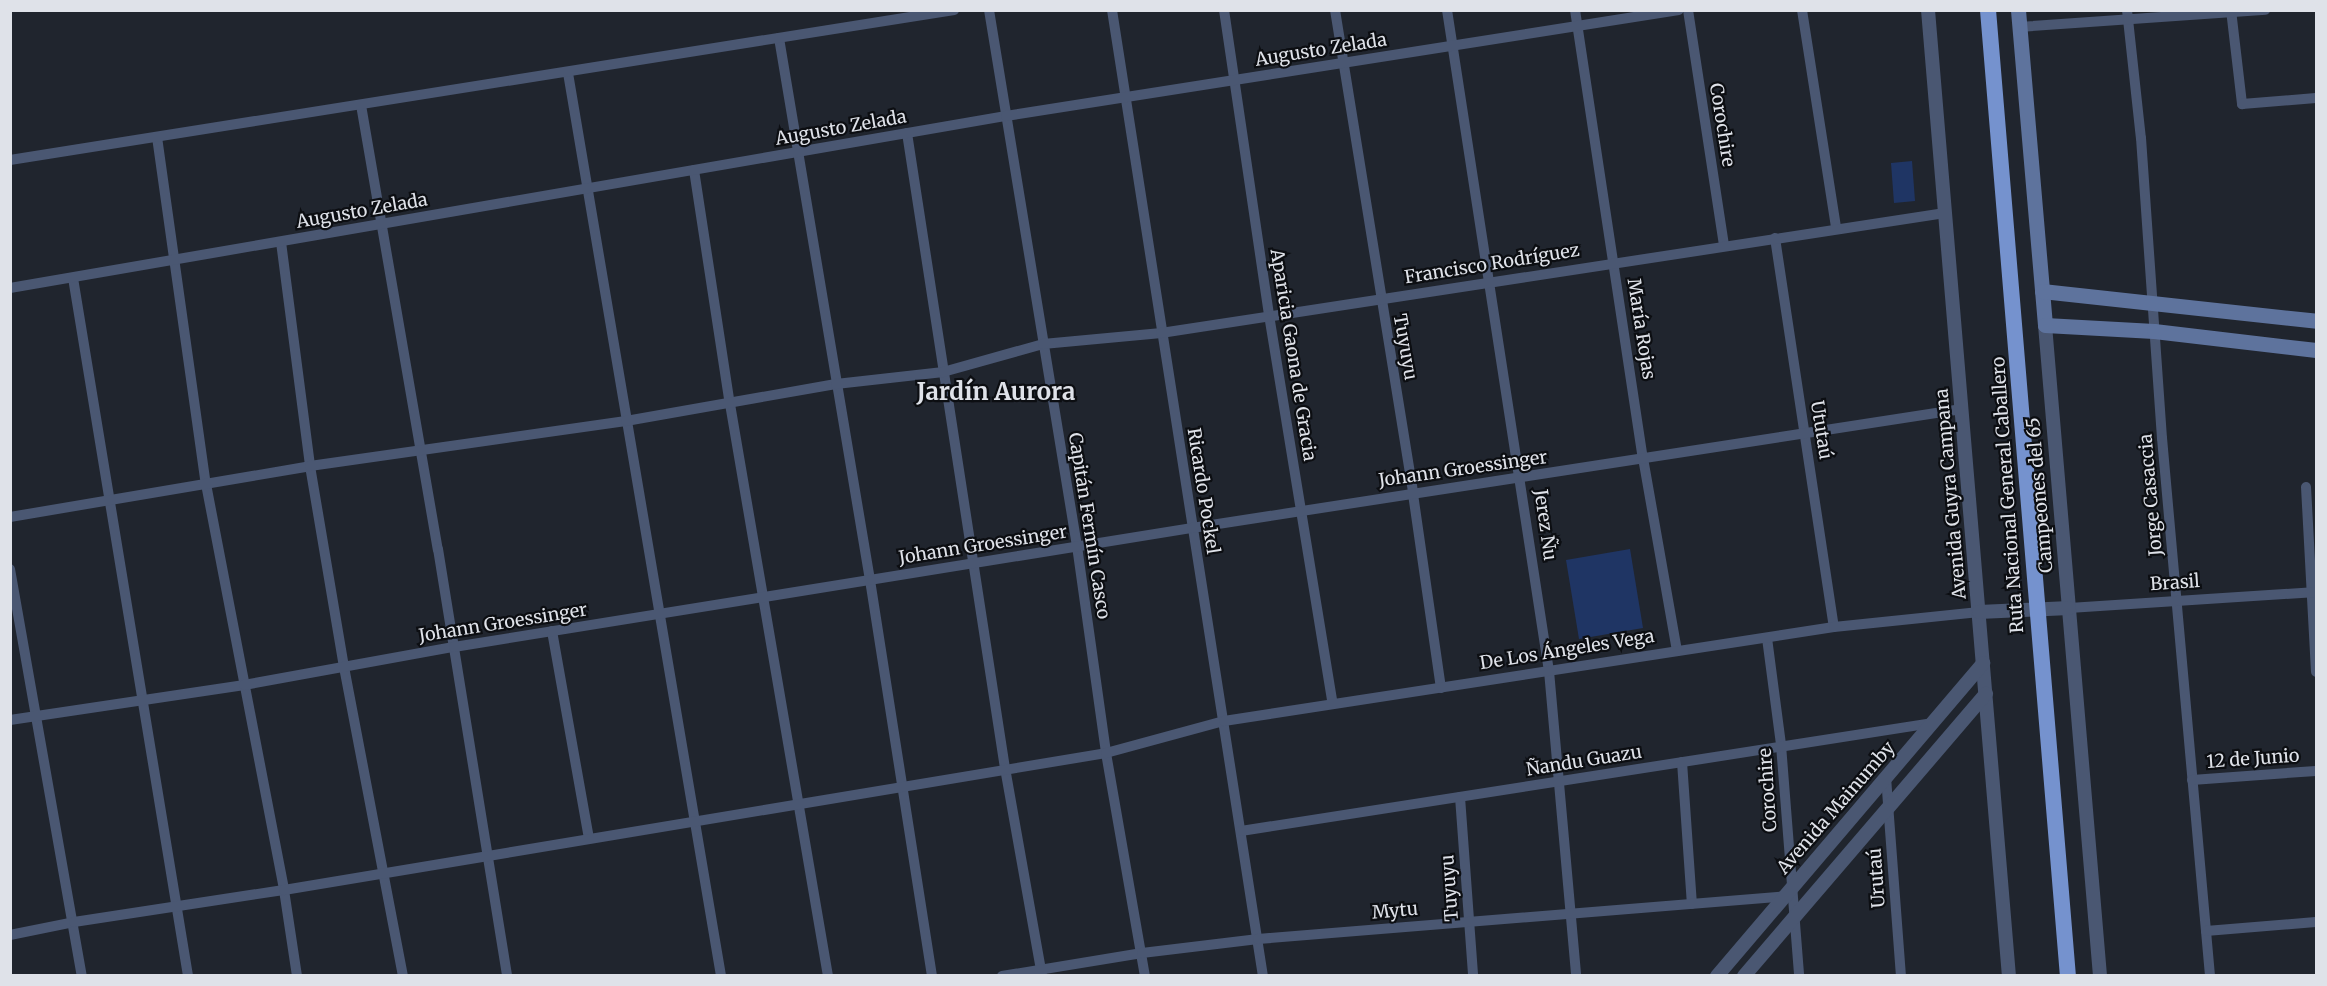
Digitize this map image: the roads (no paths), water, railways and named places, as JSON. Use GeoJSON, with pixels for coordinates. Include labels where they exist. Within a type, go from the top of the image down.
{"type":"FeatureCollection","features":[{"type":"Feature","properties":{"kind":"highway","name":"Ruta Nacional General Caballero"},"geometry":{"type":"LineString","coordinates":[[1988,10],[2068,975]]}},
{"type":"Feature","properties":{"kind":"main road","name":"Campeones del 65"},"geometry":{"type":"LineString","coordinates":[[2018,10],[2045,325]]}},
{"type":"Feature","properties":{"kind":"main road"},"geometry":{"type":"LineString","coordinates":[[2042,291],[2316,321]]}},
{"type":"Feature","properties":{"kind":"main road"},"geometry":{"type":"LineString","coordinates":[[2045,325],[2154,331],[2316,350]]}},
{"type":"Feature","properties":{"kind":"street"},"geometry":{"type":"LineString","coordinates":[[10,160],[954,10]]}},
{"type":"Feature","properties":{"kind":"street","name":"Capitán Fermín Casco"},"geometry":{"type":"LineString","coordinates":[[989,10],[1077,546],[1106,753],[1145,975]]}},
{"type":"Feature","properties":{"kind":"street","name":"Ricardo Pockel"},"geometry":{"type":"LineString","coordinates":[[1112,10],[1263,975]]}},
{"type":"Feature","properties":{"kind":"street","name":"Aparicia Gaona de Gracia"},"geometry":{"type":"LineString","coordinates":[[1224,10],[1269,315],[1333,704]]}},
{"type":"Feature","properties":{"kind":"street","name":"Tuyuyu"},"geometry":{"type":"LineString","coordinates":[[1335,10],[1413,494],[1441,688]]}},
{"type":"Feature","properties":{"kind":"street","name":"Jerez Ñu"},"geometry":{"type":"LineString","coordinates":[[1447,10],[1549,671],[1561,781],[1576,975]]}},
{"type":"Feature","properties":{"kind":"street","name":"María Rojas"},"geometry":{"type":"LineString","coordinates":[[1575,10],[1643,458],[1677,651]]}},
{"type":"Feature","properties":{"kind":"street","name":"Augusto Zelada"},"geometry":{"type":"LineString","coordinates":[[10,288],[1006,116],[1578,28],[1679,10]]}},
{"type":"Feature","properties":{"kind":"street","name":"Corochire"},"geometry":{"type":"LineString","coordinates":[[1688,10],[1724,245]]}},
{"type":"Feature","properties":{"kind":"street"},"geometry":{"type":"LineString","coordinates":[[1802,10],[1836,228]]}},
{"type":"Feature","properties":{"kind":"street","name":"Avenida Guyra Campana"},"geometry":{"type":"LineString","coordinates":[[1928,10],[2009,975]]}},
{"type":"Feature","properties":{"kind":"street"},"geometry":{"type":"LineString","coordinates":[[2019,27],[2127,14],[2265,10]]}},
{"type":"Feature","properties":{"kind":"street"},"geometry":{"type":"LineString","coordinates":[[2231,11],[2242,104],[2316,98]]}},
{"type":"Feature","properties":{"kind":"street","name":"Jorge Casaccia"},"geometry":{"type":"LineString","coordinates":[[2127,14],[2141,138],[2154,331],[2210,975]]}},
{"type":"Feature","properties":{"kind":"street"},"geometry":{"type":"LineString","coordinates":[[779,38],[870,580],[932,975]]}},
{"type":"Feature","properties":{"kind":"street"},"geometry":{"type":"LineString","coordinates":[[568,73],[721,975]]}},
{"type":"Feature","properties":{"kind":"street"},"geometry":{"type":"LineString","coordinates":[[361,105],[454,647],[507,975]]}},
{"type":"Feature","properties":{"kind":"street"},"geometry":{"type":"LineString","coordinates":[[907,133],[1005,768],[1042,972]]}},
{"type":"Feature","properties":{"kind":"street"},"geometry":{"type":"LineString","coordinates":[[157,137],[206,484],[284,890],[297,975]]}},
{"type":"Feature","properties":{"kind":"street"},"geometry":{"type":"LineString","coordinates":[[694,170],[730,404],[828,975]]}},
{"type":"Feature","properties":{"kind":"street","name":"Francisco Rodríguez"},"geometry":{"type":"LineString","coordinates":[[10,517],[310,466],[626,421],[836,384],[943,372],[1043,344],[1161,333],[1488,281],[1945,213]]}},
{"type":"Feature","properties":{"kind":"street","name":"Ututaú"},"geometry":{"type":"LineString","coordinates":[[1774,238],[1834,627]]}},
{"type":"Feature","properties":{"kind":"street"},"geometry":{"type":"LineString","coordinates":[[281,242],[310,466],[344,667],[403,975]]}},
{"type":"Feature","properties":{"kind":"street"},"geometry":{"type":"LineString","coordinates":[[73,278],[188,975]]}},
{"type":"Feature","properties":{"kind":"street","name":"Campeones del 65"},"geometry":{"type":"LineString","coordinates":[[2045,325],[2100,975]]}},
{"type":"Feature","properties":{"kind":"street","name":"Johann Groessinger"},"geometry":{"type":"LineString","coordinates":[[10,720],[244,685],[454,647],[1300,510],[1962,409]]}},
{"type":"Feature","properties":{"kind":"street"},"geometry":{"type":"LineString","coordinates":[[2306,487],[2314,593],[2316,672]]}},
{"type":"Feature","properties":{"kind":"street"},"geometry":{"type":"LineString","coordinates":[[10,569],[82,975]]}},
{"type":"Feature","properties":{"kind":"street","name":"Brasil"},"geometry":{"type":"LineString","coordinates":[[2037,608],[2314,593]]}},
{"type":"Feature","properties":{"kind":"street","name":"De Los Ángeles Vega"},"geometry":{"type":"LineString","coordinates":[[10,935],[74,922],[284,890],[1005,768],[1106,753],[1224,721],[1834,627],[2037,608]]}},
{"type":"Feature","properties":{"kind":"street"},"geometry":{"type":"LineString","coordinates":[[552,631],[589,838]]}},
{"type":"Feature","properties":{"kind":"street","name":"Corochire"},"geometry":{"type":"LineString","coordinates":[[1767,638],[1781,745],[1789,893],[1794,918],[1799,975]]}},
{"type":"Feature","properties":{"kind":"street","name":"Avenida Mainumby"},"geometry":{"type":"LineString","coordinates":[[1717,975],[1983,663]]}},
{"type":"Feature","properties":{"kind":"street"},"geometry":{"type":"LineString","coordinates":[[1744,975],[1986,694]]}},
{"type":"Feature","properties":{"kind":"street","name":"Ñandu Guazu"},"geometry":{"type":"LineString","coordinates":[[1241,831],[1932,723]]}},
{"type":"Feature","properties":{"kind":"street"},"geometry":{"type":"LineString","coordinates":[[1682,762],[1692,904]]}},
{"type":"Feature","properties":{"kind":"street","name":"12 de Junio"},"geometry":{"type":"LineString","coordinates":[[2193,780],[2316,771]]}},
{"type":"Feature","properties":{"kind":"street","name":"Urutaú"},"geometry":{"type":"LineString","coordinates":[[1886,777],[1901,975]]}},
{"type":"Feature","properties":{"kind":"street","name":"Tuyuyu"},"geometry":{"type":"LineString","coordinates":[[1460,797],[1473,975]]}},
{"type":"Feature","properties":{"kind":"street","name":"Mytu"},"geometry":{"type":"LineString","coordinates":[[1002,975],[1042,972],[1142,953],[1258,939],[1692,904],[1789,893]]}},
{"type":"Feature","properties":{"kind":"street"},"geometry":{"type":"LineString","coordinates":[[2206,932],[2316,922]]}},
{"type":"Feature","properties":{"kind":"district","name":"Jardín Aurora"},"geometry":{"type":"Point","coordinates":[996,392]}}]}
